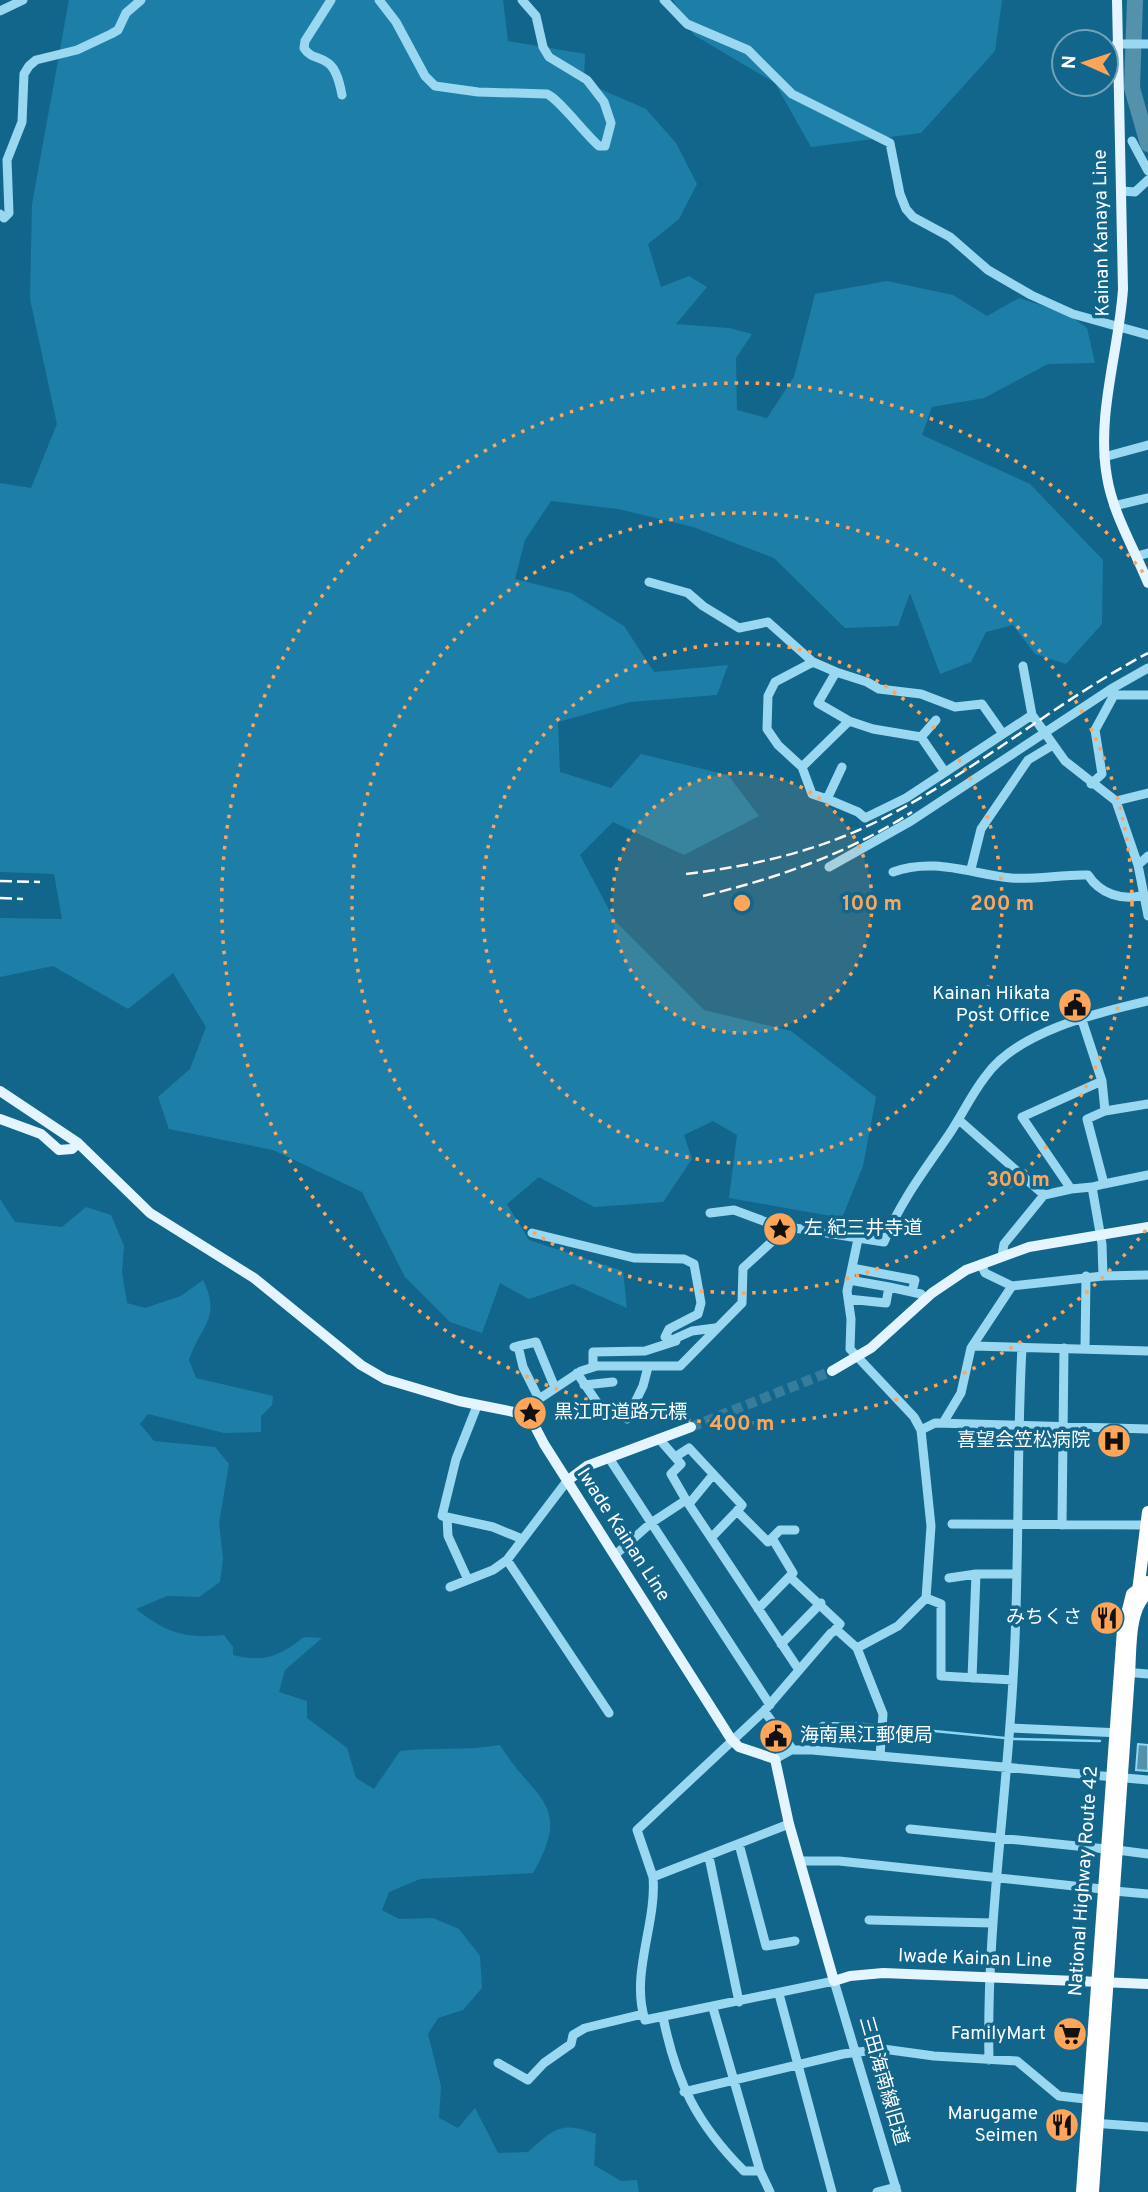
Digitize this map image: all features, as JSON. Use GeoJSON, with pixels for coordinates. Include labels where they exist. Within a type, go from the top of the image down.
{"type":"FeatureCollection","features":[{"type":"Feature","properties":{"kind":"highway"},"geometry":{"type":"LineString","coordinates":[[1131,1611],[1148,1512]]}},
{"type":"Feature","properties":{"kind":"highway"},"geometry":{"type":"LineString","coordinates":[[1142,1556],[1146,1585]]}},
{"type":"Feature","properties":{"kind":"highway","name":"National Highway Route 42"},"geometry":{"type":"LineString","coordinates":[[1082,2192],[1094,2100],[1124,1672],[1131,1611],[1140,1601],[1146,1585]]}},
{"type":"Feature","properties":{"kind":"highway","name":"National Highway Route 42"},"geometry":{"type":"LineString","coordinates":[[1092,2123],[1093,2192]]}},
{"type":"Feature","properties":{"kind":"main road","name":"Kainan Kanaya Line"},"geometry":{"type":"LineString","coordinates":[[1116,28],[1117,0]]}},
{"type":"Feature","properties":{"kind":"main road","name":"Kainan Kanaya Line"},"geometry":{"type":"LineString","coordinates":[[1118,98],[1122,191],[1121,328],[1106,413],[1104,457],[1114,506],[1142,555],[1148,583]]}},
{"type":"Feature","properties":{"kind":"main road"},"geometry":{"type":"LineString","coordinates":[[0,1091],[78,1143],[150,1213],[254,1278],[361,1365],[385,1379],[477,1406],[525,1412]]}},
{"type":"Feature","properties":{"kind":"main road"},"geometry":{"type":"LineString","coordinates":[[0,1119],[41,1134],[59,1150],[72,1149],[78,1143]]}},
{"type":"Feature","properties":{"kind":"main road"},"geometry":{"type":"LineString","coordinates":[[832,1371],[887,1335],[925,1299],[966,1270],[1042,1244],[1148,1227]]}},
{"type":"Feature","properties":{"kind":"main road","name":"Iwade Kainan Line"},"geometry":{"type":"LineString","coordinates":[[525,1412],[731,1740]]}},
{"type":"Feature","properties":{"kind":"main road"},"geometry":{"type":"LineString","coordinates":[[567,1481],[587,1466],[691,1427]]}},
{"type":"Feature","properties":{"kind":"main road"},"geometry":{"type":"LineString","coordinates":[[731,1740],[739,1747],[775,1759],[789,1824],[834,1981]]}},
{"type":"Feature","properties":{"kind":"main road","name":"Iwade Kainan Line"},"geometry":{"type":"LineString","coordinates":[[834,1981],[868,1973],[1148,1984]]}},
{"type":"Feature","properties":{"kind":"street"},"geometry":{"type":"LineString","coordinates":[[0,11],[23,0]]}},
{"type":"Feature","properties":{"kind":"street"},"geometry":{"type":"LineString","coordinates":[[0,214],[4,218],[9,213],[7,160],[22,122],[24,74],[29,65],[36,60],[68,54],[118,30],[126,13],[141,0]]}},
{"type":"Feature","properties":{"kind":"street"},"geometry":{"type":"LineString","coordinates":[[331,0],[305,41],[304,48],[315,59],[328,62],[342,95]]}},
{"type":"Feature","properties":{"kind":"street"},"geometry":{"type":"LineString","coordinates":[[379,0],[397,22],[425,76],[435,86],[467,92],[547,94],[556,97],[588,137],[599,146],[605,146],[609,141],[611,123],[604,102],[587,79],[550,57],[543,47],[536,16],[522,0]]}},
{"type":"Feature","properties":{"kind":"street"},"geometry":{"type":"LineString","coordinates":[[664,0],[687,24],[748,50],[792,94],[890,143],[900,194],[913,217],[950,237],[999,278],[1073,314],[1148,335]]}},
{"type":"Feature","properties":{"kind":"street"},"geometry":{"type":"LineString","coordinates":[[1120,44],[1144,44]]}},
{"type":"Feature","properties":{"kind":"street"},"geometry":{"type":"LineString","coordinates":[[1132,141],[1148,171]]}},
{"type":"Feature","properties":{"kind":"street"},"geometry":{"type":"LineString","coordinates":[[1122,191],[1135,192],[1148,180]]}},
{"type":"Feature","properties":{"kind":"street"},"geometry":{"type":"LineString","coordinates":[[1104,457],[1148,445]]}},
{"type":"Feature","properties":{"kind":"street"},"geometry":{"type":"LineString","coordinates":[[1114,506],[1148,498]]}},
{"type":"Feature","properties":{"kind":"street"},"geometry":{"type":"LineString","coordinates":[[649,582],[688,593],[738,628],[768,622],[813,662],[879,689],[921,694],[955,707],[982,704],[1003,734]]}},
{"type":"Feature","properties":{"kind":"street"},"geometry":{"type":"LineString","coordinates":[[813,662],[775,682],[768,696],[767,729],[778,745],[802,767],[812,794],[858,812],[865,818],[945,772],[1032,715]]}},
{"type":"Feature","properties":{"kind":"street"},"geometry":{"type":"LineString","coordinates":[[1023,666],[1032,715],[1065,761],[1115,801],[1138,865],[1148,916]]}},
{"type":"Feature","properties":{"kind":"street"},"geometry":{"type":"LineString","coordinates":[[829,867],[911,821],[1148,668]]}},
{"type":"Feature","properties":{"kind":"street"},"geometry":{"type":"LineString","coordinates":[[836,672],[818,703],[849,721],[873,729],[921,737],[945,772]]}},
{"type":"Feature","properties":{"kind":"street"},"geometry":{"type":"LineString","coordinates":[[1113,692],[1148,695]]}},
{"type":"Feature","properties":{"kind":"street"},"geometry":{"type":"LineString","coordinates":[[1091,784],[1102,774],[1095,730],[1113,692]]}},
{"type":"Feature","properties":{"kind":"street"},"geometry":{"type":"LineString","coordinates":[[921,737],[936,720]]}},
{"type":"Feature","properties":{"kind":"street"},"geometry":{"type":"LineString","coordinates":[[802,767],[849,721]]}},
{"type":"Feature","properties":{"kind":"street"},"geometry":{"type":"LineString","coordinates":[[971,869],[981,829],[1028,760],[1053,745]]}},
{"type":"Feature","properties":{"kind":"street"},"geometry":{"type":"LineString","coordinates":[[827,799],[842,767]]}},
{"type":"Feature","properties":{"kind":"street"},"geometry":{"type":"LineString","coordinates":[[1115,801],[1148,793]]}},
{"type":"Feature","properties":{"kind":"street"},"geometry":{"type":"LineString","coordinates":[[1138,865],[1148,856]]}},
{"type":"Feature","properties":{"kind":"street"},"geometry":{"type":"LineString","coordinates":[[892,872],[910,866],[971,869],[1013,878],[1088,875],[1096,888],[1107,893],[1132,899],[1144,895]]}},
{"type":"Feature","properties":{"kind":"street"},"geometry":{"type":"LineString","coordinates":[[525,1412],[577,1373],[593,1367],[680,1366],[742,1303],[743,1268],[785,1229],[798,1226],[884,1242],[898,1208],[959,1120],[986,1074],[1013,1052],[1044,1033],[1081,1017],[1148,1001]]}},
{"type":"Feature","properties":{"kind":"street"},"geometry":{"type":"LineString","coordinates":[[1081,1017],[1102,1081],[1105,1111]]}},
{"type":"Feature","properties":{"kind":"street"},"geometry":{"type":"LineString","coordinates":[[1071,1189],[1022,1117],[1102,1081]]}},
{"type":"Feature","properties":{"kind":"street"},"geometry":{"type":"LineString","coordinates":[[1104,1184],[1087,1119],[1105,1111],[1148,1104]]}},
{"type":"Feature","properties":{"kind":"street"},"geometry":{"type":"LineString","coordinates":[[959,1120],[1044,1195]]}},
{"type":"Feature","properties":{"kind":"street"},"geometry":{"type":"LineString","coordinates":[[1002,1256],[1004,1244],[1044,1195],[1148,1175]]}},
{"type":"Feature","properties":{"kind":"street"},"geometry":{"type":"LineString","coordinates":[[1092,1187],[1101,1235],[1103,1276]]}},
{"type":"Feature","properties":{"kind":"street"},"geometry":{"type":"LineString","coordinates":[[710,1213],[734,1210],[785,1229]]}},
{"type":"Feature","properties":{"kind":"street"},"geometry":{"type":"LineString","coordinates":[[532,1233],[634,1258],[684,1259],[694,1264],[701,1303],[698,1314],[669,1329],[665,1337],[672,1340],[692,1331],[716,1328]]}},
{"type":"Feature","properties":{"kind":"street"},"geometry":{"type":"LineString","coordinates":[[857,1647],[898,1626],[926,1598],[930,1526],[921,1430],[914,1417],[855,1358],[850,1349],[849,1280],[858,1239]]}},
{"type":"Feature","properties":{"kind":"street"},"geometry":{"type":"LineString","coordinates":[[981,1264],[985,1273],[1012,1286],[1086,1276],[1148,1275]]}},
{"type":"Feature","properties":{"kind":"street"},"geometry":{"type":"LineString","coordinates":[[852,1268],[915,1280],[912,1292]]}},
{"type":"Feature","properties":{"kind":"street"},"geometry":{"type":"LineString","coordinates":[[1085,1349],[1086,1276]]}},
{"type":"Feature","properties":{"kind":"street"},"geometry":{"type":"LineString","coordinates":[[849,1280],[912,1292],[925,1299]]}},
{"type":"Feature","properties":{"kind":"street"},"geometry":{"type":"LineString","coordinates":[[943,1423],[961,1393],[974,1346],[1012,1286]]}},
{"type":"Feature","properties":{"kind":"street"},"geometry":{"type":"LineString","coordinates":[[848,1299],[886,1303],[889,1287]]}},
{"type":"Feature","properties":{"kind":"street"},"geometry":{"type":"LineString","coordinates":[[532,1331],[555,1388]]}},
{"type":"Feature","properties":{"kind":"street"},"geometry":{"type":"LineString","coordinates":[[593,1367],[593,1352],[645,1351],[674,1343],[681,1336]]}},
{"type":"Feature","properties":{"kind":"street"},"geometry":{"type":"LineString","coordinates":[[536,1342],[516,1347],[539,1399]]}},
{"type":"Feature","properties":{"kind":"street"},"geometry":{"type":"LineString","coordinates":[[974,1346],[1148,1351]]}},
{"type":"Feature","properties":{"kind":"street"},"geometry":{"type":"LineString","coordinates":[[989,2060],[992,1923],[1013,1680],[1017,1574],[1017,1425],[1022,1347]]}},
{"type":"Feature","properties":{"kind":"street"},"geometry":{"type":"LineString","coordinates":[[1062,1525],[1061,1427],[1064,1348]]}},
{"type":"Feature","properties":{"kind":"street"},"geometry":{"type":"LineString","coordinates":[[627,1419],[643,1386],[648,1367]]}},
{"type":"Feature","properties":{"kind":"street"},"geometry":{"type":"LineString","coordinates":[[577,1373],[607,1417]]}},
{"type":"Feature","properties":{"kind":"street"},"geometry":{"type":"LineString","coordinates":[[584,1385],[613,1382]]}},
{"type":"Feature","properties":{"kind":"street"},"geometry":{"type":"LineString","coordinates":[[477,1406],[448,1489],[442,1516],[493,1527],[522,1539]]}},
{"type":"Feature","properties":{"kind":"street"},"geometry":{"type":"LineString","coordinates":[[921,1430],[943,1423],[1148,1429]]}},
{"type":"Feature","properties":{"kind":"street"},"geometry":{"type":"LineString","coordinates":[[660,1440],[681,1464],[671,1474],[687,1502],[799,1670]]}},
{"type":"Feature","properties":{"kind":"street"},"geometry":{"type":"LineString","coordinates":[[676,1457],[689,1448],[742,1505],[712,1537]]}},
{"type":"Feature","properties":{"kind":"street"},"geometry":{"type":"LineString","coordinates":[[609,1458],[793,1750]]}},
{"type":"Feature","properties":{"kind":"street"},"geometry":{"type":"LineString","coordinates":[[615,1555],[651,1523],[687,1502],[712,1475]]}},
{"type":"Feature","properties":{"kind":"street"},"geometry":{"type":"LineString","coordinates":[[450,1587],[493,1570],[508,1560],[567,1481]]}},
{"type":"Feature","properties":{"kind":"street"},"geometry":{"type":"LineString","coordinates":[[737,1511],[770,1540],[793,1573],[758,1609]]}},
{"type":"Feature","properties":{"kind":"street"},"geometry":{"type":"LineString","coordinates":[[447,1517],[448,1536],[468,1580]]}},
{"type":"Feature","properties":{"kind":"street"},"geometry":{"type":"LineString","coordinates":[[952,1524],[1147,1525]]}},
{"type":"Feature","properties":{"kind":"street"},"geometry":{"type":"LineString","coordinates":[[770,1540],[780,1530],[795,1530]]}},
{"type":"Feature","properties":{"kind":"street"},"geometry":{"type":"LineString","coordinates":[[508,1560],[609,1713]]}},
{"type":"Feature","properties":{"kind":"street"},"geometry":{"type":"LineString","coordinates":[[949,1578],[976,1574],[1017,1574]]}},
{"type":"Feature","properties":{"kind":"street"},"geometry":{"type":"LineString","coordinates":[[972,1678],[976,1574]]}},
{"type":"Feature","properties":{"kind":"street"},"geometry":{"type":"LineString","coordinates":[[790,1577],[821,1603],[840,1624],[767,1708],[637,1830],[653,1877],[654,1893],[647,1928],[641,1996],[643,2014],[645,2020],[663,2017],[834,1981]]}},
{"type":"Feature","properties":{"kind":"street"},"geometry":{"type":"LineString","coordinates":[[926,1598],[941,1604],[941,1676],[1013,1680]]}},
{"type":"Feature","properties":{"kind":"street"},"geometry":{"type":"LineString","coordinates":[[781,1644],[821,1603]]}},
{"type":"Feature","properties":{"kind":"street"},"geometry":{"type":"LineString","coordinates":[[834,1631],[837,1630],[857,1647],[883,1714],[880,1756]]}},
{"type":"Feature","properties":{"kind":"street"},"geometry":{"type":"LineString","coordinates":[[1124,1672],[1148,1674]]}},
{"type":"Feature","properties":{"kind":"street"},"geometry":{"type":"LineString","coordinates":[[1010,1728],[1120,1733]]}},
{"type":"Feature","properties":{"kind":"street"},"geometry":{"type":"LineString","coordinates":[[775,1759],[793,1750],[1148,1780]]}},
{"type":"Feature","properties":{"kind":"street"},"geometry":{"type":"LineString","coordinates":[[653,1877],[789,1824]]}},
{"type":"Feature","properties":{"kind":"street"},"geometry":{"type":"LineString","coordinates":[[910,1829],[1148,1854]]}},
{"type":"Feature","properties":{"kind":"street"},"geometry":{"type":"LineString","coordinates":[[739,1844],[766,1946],[795,1941]]}},
{"type":"Feature","properties":{"kind":"street"},"geometry":{"type":"LineString","coordinates":[[709,1857],[739,2002]]}},
{"type":"Feature","properties":{"kind":"street"},"geometry":{"type":"LineString","coordinates":[[800,1861],[839,1861],[1148,1894]]}},
{"type":"Feature","properties":{"kind":"street"},"geometry":{"type":"LineString","coordinates":[[869,1920],[992,1923]]}},
{"type":"Feature","properties":{"kind":"street","name":"三田海南線旧道"},"geometry":{"type":"LineString","coordinates":[[834,1981],[896,2190]]}},
{"type":"Feature","properties":{"kind":"street"},"geometry":{"type":"LineString","coordinates":[[779,1994],[832,2192]]}},
{"type":"Feature","properties":{"kind":"street"},"geometry":{"type":"LineString","coordinates":[[713,2008],[760,2171],[770,2192]]}},
{"type":"Feature","properties":{"kind":"street"},"geometry":{"type":"LineString","coordinates":[[498,2063],[528,2080],[544,2063],[571,2044],[573,2035],[585,2028],[643,2014]]}},
{"type":"Feature","properties":{"kind":"street"},"geometry":{"type":"LineString","coordinates":[[663,2017],[672,2061],[684,2092],[721,2149],[744,2171],[760,2171]]}},
{"type":"Feature","properties":{"kind":"street"},"geometry":{"type":"LineString","coordinates":[[684,2092],[798,2064],[883,2049],[1017,2061],[1059,2096],[1094,2100]]}},
{"type":"Feature","properties":{"kind":"street"},"geometry":{"type":"LineString","coordinates":[[1092,2123],[1148,2127]]}},
{"type":"Feature","properties":{"kind":"street"},"geometry":{"type":"LineString","coordinates":[[877,2192],[896,2190]]}},
{"type":"Feature","properties":{"kind":"shaded area"},"geometry":{"type":"Polygon","coordinates":[[[69,0],[503,0],[508,41],[585,54],[584,82],[646,109],[676,143],[697,184],[679,219],[648,244],[661,287],[689,276],[707,287],[676,324],[729,328],[752,334],[736,358],[737,410],[767,418],[794,377],[815,294],[887,281],[953,295],[987,316],[1019,298],[1068,314],[1087,328],[1095,363],[1048,364],[984,398],[932,407],[922,435],[1030,484],[1103,560],[1102,624],[1066,664],[1035,654],[1013,625],[986,632],[971,662],[940,674],[910,593],[898,626],[845,628],[774,558],[693,527],[618,509],[551,501],[525,540],[515,579],[571,593],[624,626],[654,672],[728,665],[717,695],[630,702],[558,722],[560,772],[611,788],[641,754],[728,775],[759,816],[684,855],[613,822],[580,855],[615,921],[704,1010],[791,1031],[876,1097],[863,1166],[842,1218],[729,1198],[737,1135],[713,1121],[684,1135],[692,1159],[663,1202],[594,1207],[539,1177],[507,1204],[529,1240],[623,1271],[627,1308],[573,1284],[529,1299],[500,1283],[482,1333],[450,1322],[405,1277],[362,1192],[273,1150],[169,1129],[158,1097],[190,1069],[206,1027],[173,973],[128,1009],[53,966],[0,977],[0,918],[62,919],[54,874],[0,872],[0,483],[31,488],[57,424],[30,299],[32,204],[69,0]]]}},
{"type":"Feature","properties":{"kind":"shaded area"},"geometry":{"type":"Polygon","coordinates":[[[673,0],[1002,0],[995,51],[921,133],[811,147],[775,83],[694,35],[673,0]]]}},
{"type":"Feature","properties":{"kind":"shaded area"},"geometry":{"type":"Polygon","coordinates":[[[0,1199],[15,1222],[62,1227],[86,1207],[111,1215],[124,1246],[122,1272],[127,1303],[145,1308],[181,1296],[203,1280],[208,1293],[210,1313],[189,1360],[196,1378],[273,1396],[272,1405],[261,1416],[261,1432],[224,1433],[148,1414],[140,1424],[154,1441],[215,1447],[229,1464],[219,1523],[223,1559],[220,1582],[199,1597],[167,1596],[136,1609],[157,1624],[177,1633],[198,1636],[224,1635],[233,1647],[233,1655],[244,1657],[263,1658],[287,1649],[304,1637],[322,1638],[285,1670],[279,1692],[307,1701],[307,1718],[347,1748],[356,1778],[374,1789],[400,1751],[500,1745],[544,1803],[549,1816],[550,1831],[545,1849],[533,1873],[420,1879],[389,1892],[382,1910],[399,1919],[433,1918],[459,1929],[480,1956],[482,1988],[463,2010],[438,2018],[428,2034],[441,2086],[439,2118],[458,2128],[475,2108],[498,2153],[528,2152],[559,2129],[574,2128],[596,2134],[594,2165],[621,2181],[637,2180],[639,2192],[0,2192],[0,1199]]]}},
{"type":"Feature","properties":{"kind":"shaded area"},"geometry":{"type":"Polygon","coordinates":[[[1138,1744],[1148,1745],[1148,1771],[1136,1770],[1138,1744]]]}},
{"type":"Feature","properties":{"kind":"waterway"},"geometry":{"type":"LineString","coordinates":[[1135,0],[1132,88],[1148,144]]}},
{"type":"Feature","properties":{"kind":"waterway"},"geometry":{"type":"LineString","coordinates":[[810,1731],[822,1723],[863,1724],[1015,1739],[1100,1741]]}},
{"type":"Feature","properties":{"kind":"tunnel"},"geometry":{"type":"LineString","coordinates":[[691,1427],[832,1371]]}},
{"type":"Feature","properties":{"kind":"railway"},"geometry":{"type":"LineString","coordinates":[[686,874],[735,867],[806,850],[876,822],[945,783],[1079,694],[1148,653]]}},
{"type":"Feature","properties":{"kind":"railway"},"geometry":{"type":"LineString","coordinates":[[703,896],[811,863],[862,840],[912,812]]}},
{"type":"Feature","properties":{"kind":"railway"},"geometry":{"type":"LineString","coordinates":[[0,881],[40,882]]}},
{"type":"Feature","properties":{"kind":"railway"},"geometry":{"type":"LineString","coordinates":[[0,898],[23,899]]}},
{"type":"Feature","properties":{"kind":"place","name":"Kainan Hikata Post Office"},"geometry":{"type":"Point","coordinates":[1075,1005]}},
{"type":"Feature","properties":{"kind":"place","name":"左 紀三井寺道"},"geometry":{"type":"Point","coordinates":[780,1229]}},
{"type":"Feature","properties":{"kind":"place","name":"黒江町道路元標"},"geometry":{"type":"Point","coordinates":[530,1413]}},
{"type":"Feature","properties":{"kind":"place","name":"喜望会笠松病院"},"geometry":{"type":"Point","coordinates":[1114,1441]}},
{"type":"Feature","properties":{"kind":"place","name":"みちくさ"},"geometry":{"type":"Point","coordinates":[1107,1618]}},
{"type":"Feature","properties":{"kind":"place","name":"海南黒江郵便局"},"geometry":{"type":"Point","coordinates":[776,1736]}},
{"type":"Feature","properties":{"kind":"place","name":"FamilyMart"},"geometry":{"type":"Point","coordinates":[1070,2034]}},
{"type":"Feature","properties":{"kind":"place","name":"Marugame Seimen"},"geometry":{"type":"Point","coordinates":[1062,2125]}}]}
